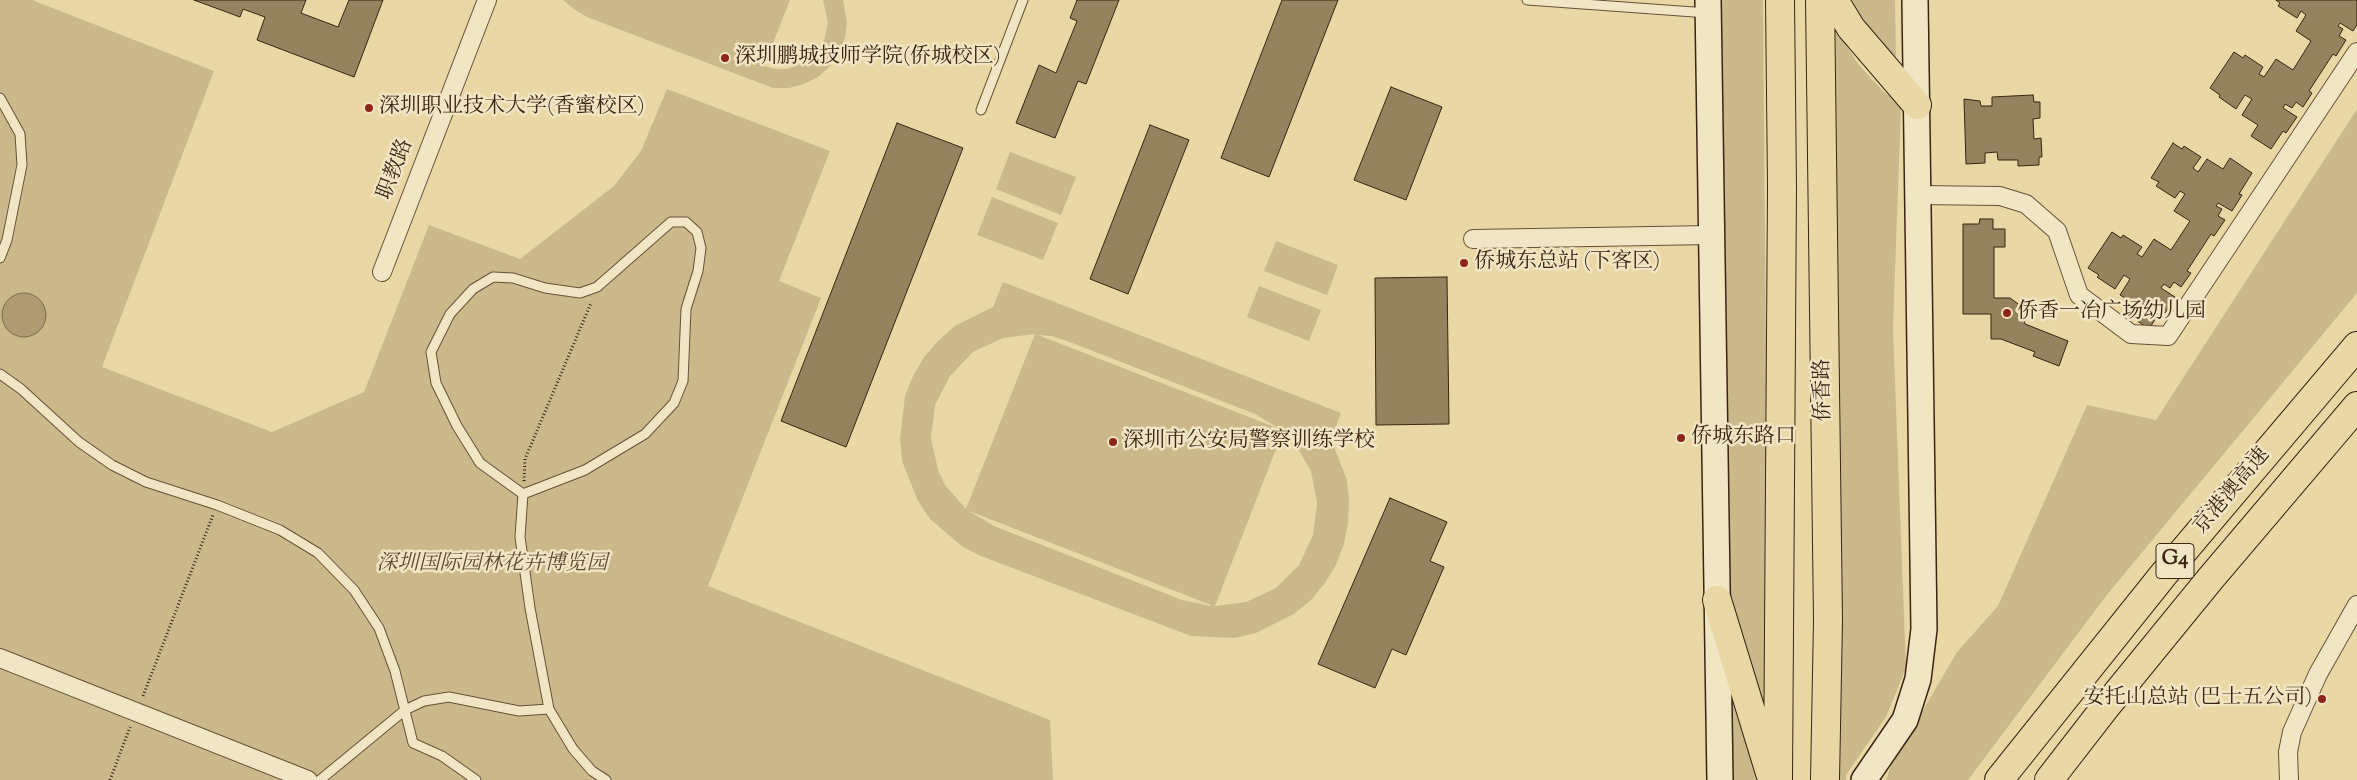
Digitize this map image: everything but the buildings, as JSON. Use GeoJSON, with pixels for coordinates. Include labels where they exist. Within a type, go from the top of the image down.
{"type":"FeatureCollection","features":[{"type":"Feature","properties":{"kind":"main road","name":"侨香路"},"geometry":{"type":"LineString","coordinates":[[1778,780],[1782,187],[1780,0]]}},
{"type":"Feature","properties":{"kind":"main road","name":"侨香路"},"geometry":{"type":"LineString","coordinates":[[1820,0],[1828,620],[1825,780]]}},
{"type":"Feature","properties":{"kind":"main road"},"geometry":{"type":"LineString","coordinates":[[1834,0],[1851,28],[1916,105]]}},
{"type":"Feature","properties":{"kind":"main road"},"geometry":{"type":"LineString","coordinates":[[1864,780],[1905,720],[1918,679],[1924,629],[1915,0]]}},
{"type":"Feature","properties":{"kind":"main road"},"geometry":{"type":"LineString","coordinates":[[1708,6],[1720,780]]}},
{"type":"Feature","properties":{"kind":"main road","name":"京港澳高速"},"geometry":{"type":"LineString","coordinates":[[1999,780],[2164,574],[2357,346]]}},
{"type":"Feature","properties":{"kind":"main road","name":"京港澳高速"},"geometry":{"type":"LineString","coordinates":[[2049,780],[2104,709],[2211,578],[2357,406]]}},
{"type":"Feature","properties":{"kind":"main road"},"geometry":{"type":"LineString","coordinates":[[1717,600],[1772,780]]}},
{"type":"Feature","properties":{"kind":"street","name":"职教路"},"geometry":{"type":"LineString","coordinates":[[382,272],[487,0]]}},
{"type":"Feature","properties":{"kind":"street"},"geometry":{"type":"LineString","coordinates":[[1918,195],[2000,196],[2026,204],[2057,231],[2079,295],[2131,334],[2168,336],[2357,52]]}},
{"type":"Feature","properties":{"kind":"street"},"geometry":{"type":"LineString","coordinates":[[1472,239],[1711,235]]}},
{"type":"Feature","properties":{"kind":"street"},"geometry":{"type":"LineString","coordinates":[[2289,780],[2288,752],[2292,732],[2318,674],[2357,605]]}},
{"type":"Feature","properties":{"kind":"street"},"geometry":{"type":"LineString","coordinates":[[0,658],[308,780]]}},
{"type":"Feature","properties":{"kind":"lane"},"geometry":{"type":"LineString","coordinates":[[981,110],[1023,0]]}},
{"type":"Feature","properties":{"kind":"lane"},"geometry":{"type":"LineString","coordinates":[[1527,0],[1708,6]]}},
{"type":"Feature","properties":{"kind":"lane"},"geometry":{"type":"LineString","coordinates":[[0,98],[20,134],[22,164],[7,240],[0,258]]}},
{"type":"Feature","properties":{"kind":"lane"},"geometry":{"type":"LineString","coordinates":[[671,222],[686,222],[697,232],[701,248],[698,271],[686,309],[683,381],[674,403],[645,434],[602,460],[585,470],[523,494],[480,463],[457,426],[436,383],[431,352],[450,314],[473,289],[493,276],[513,278],[545,288],[580,293],[597,287],[671,222]]}},
{"type":"Feature","properties":{"kind":"lane"},"geometry":{"type":"LineString","coordinates":[[0,374],[21,389],[79,442],[112,465],[146,482],[217,505],[280,530],[318,553],[354,590],[379,628],[395,671],[413,743],[442,756],[476,780]]}},
{"type":"Feature","properties":{"kind":"lane"},"geometry":{"type":"LineString","coordinates":[[523,494],[520,537],[530,608],[549,709],[573,749],[593,775],[606,780]]}},
{"type":"Feature","properties":{"kind":"lane"},"geometry":{"type":"LineString","coordinates":[[320,780],[405,710],[424,700],[449,696],[519,711],[549,709]]}},
{"type":"Feature","properties":{"kind":"path"},"geometry":{"type":"LineString","coordinates":[[523,494],[525,459],[597,287]]}},
{"type":"Feature","properties":{"kind":"path"},"geometry":{"type":"LineString","coordinates":[[110,780],[217,505]]}},
{"type":"Feature","properties":{"kind":"green space","name":"深圳国际园林花卉博览园"},"geometry":{"type":"Polygon","coordinates":[[[0,0],[32,0],[214,71],[102,367],[272,432],[364,392],[429,225],[520,259],[614,186],[641,151],[667,89],[830,151],[779,281],[821,298],[708,586],[1050,720],[1053,780],[0,780],[0,0]]]}},
{"type":"Feature","properties":{"kind":"green space"},"geometry":{"type":"Polygon","coordinates":[[[563,0],[790,0],[764,66],[775,69],[787,69],[808,61],[823,45],[828,23],[823,0],[843,0],[847,23],[845,38],[839,53],[830,66],[818,77],[804,84],[789,88],[773,88],[587,17],[563,0]]]}},
{"type":"Feature","properties":{"kind":"green space"},"geometry":{"type":"Polygon","coordinates":[[[1716,0],[1763,0],[1769,727],[1717,592],[1716,0]]]}},
{"type":"Feature","properties":{"kind":"green space"},"geometry":{"type":"Polygon","coordinates":[[[1849,0],[1895,0],[1896,61],[1858,21],[1849,0]]]}},
{"type":"Feature","properties":{"kind":"green space"},"geometry":{"type":"Polygon","coordinates":[[[1832,17],[1839,34],[1858,64],[1884,92],[1901,104],[1893,329],[1906,668],[1886,717],[1846,775],[1846,780],[1837,780],[1832,17]]]}},
{"type":"Feature","properties":{"kind":"green space"},"geometry":{"type":"Polygon","coordinates":[[[2357,109],[2357,293],[2106,596],[1968,780],[1886,780],[1891,765],[1957,652],[1998,606],[2087,405],[2156,420],[2357,109]]]}},
{"type":"Feature","properties":{"kind":"green space"},"geometry":{"type":"Polygon","coordinates":[[[1010,152],[1076,177],[1061,215],[996,189],[1010,152]]]}},
{"type":"Feature","properties":{"kind":"green space"},"geometry":{"type":"Polygon","coordinates":[[[992,197],[1058,223],[1043,260],[977,235],[992,197]]]}},
{"type":"Feature","properties":{"kind":"green space"},"geometry":{"type":"Polygon","coordinates":[[[1276,241],[1338,265],[1327,295],[1264,271],[1276,241]]]}},
{"type":"Feature","properties":{"kind":"green space"},"geometry":{"type":"Polygon","coordinates":[[[1003,282],[1341,413],[1331,439],[1347,480],[1349,501],[1348,523],[1344,544],[1336,565],[1325,583],[1311,600],[1294,614],[1256,633],[1234,638],[1191,636],[981,556],[963,547],[930,519],[918,501],[902,461],[900,439],[905,396],[913,376],[924,357],[938,341],[955,326],[993,307],[1003,282]],[[1035,334],[1003,338],[973,352],[950,376],[935,405],[931,438],[938,470],[945,485],[966,509],[1035,334]],[[1038,335],[1280,429],[1255,414],[1067,341],[1051,336],[1038,335]],[[1283,431],[1215,606],[1246,602],[1276,588],[1299,565],[1313,535],[1317,503],[1311,471],[1294,442],[1283,431]],[[969,511],[994,526],[1182,600],[1211,606],[969,511]]]}},
{"type":"Feature","properties":{"kind":"green space"},"geometry":{"type":"Polygon","coordinates":[[[1259,286],[1321,310],[1309,341],[1247,317],[1259,286]]]}},
{"type":"Feature","properties":{"kind":"green space"},"geometry":{"type":"Polygon","coordinates":[[[1733,688],[1760,780],[1725,780],[1725,690],[1733,688]]]}},
{"type":"Feature","properties":{"kind":"shaded area"},"geometry":{"type":"Polygon","coordinates":[[[24,293],[36,297],[42,303],[46,315],[42,327],[36,333],[24,337],[12,333],[6,327],[2,315],[6,303],[12,297],[24,293]]]}},
{"type":"Feature","properties":{"kind":"place","name":"深圳鹏城技师学院(侨城校区)"},"geometry":{"type":"Point","coordinates":[725,58]}},
{"type":"Feature","properties":{"kind":"place","name":"深圳职业技术大学(香蜜校区)"},"geometry":{"type":"Point","coordinates":[369,108]}},
{"type":"Feature","properties":{"kind":"place","name":"侨城东总站 (下客区)"},"geometry":{"type":"Point","coordinates":[1464,263]}},
{"type":"Feature","properties":{"kind":"place","name":"侨香一冶广场幼儿园"},"geometry":{"type":"Point","coordinates":[2007,313]}},
{"type":"Feature","properties":{"kind":"place","name":"侨城东路口"},"geometry":{"type":"Point","coordinates":[1681,438]}},
{"type":"Feature","properties":{"kind":"place","name":"深圳市公安局警察训练学校"},"geometry":{"type":"Point","coordinates":[1113,442]}},
{"type":"Feature","properties":{"kind":"place","name":"安托山总站 (巴士五公司)"},"geometry":{"type":"Point","coordinates":[2322,699]}}]}
